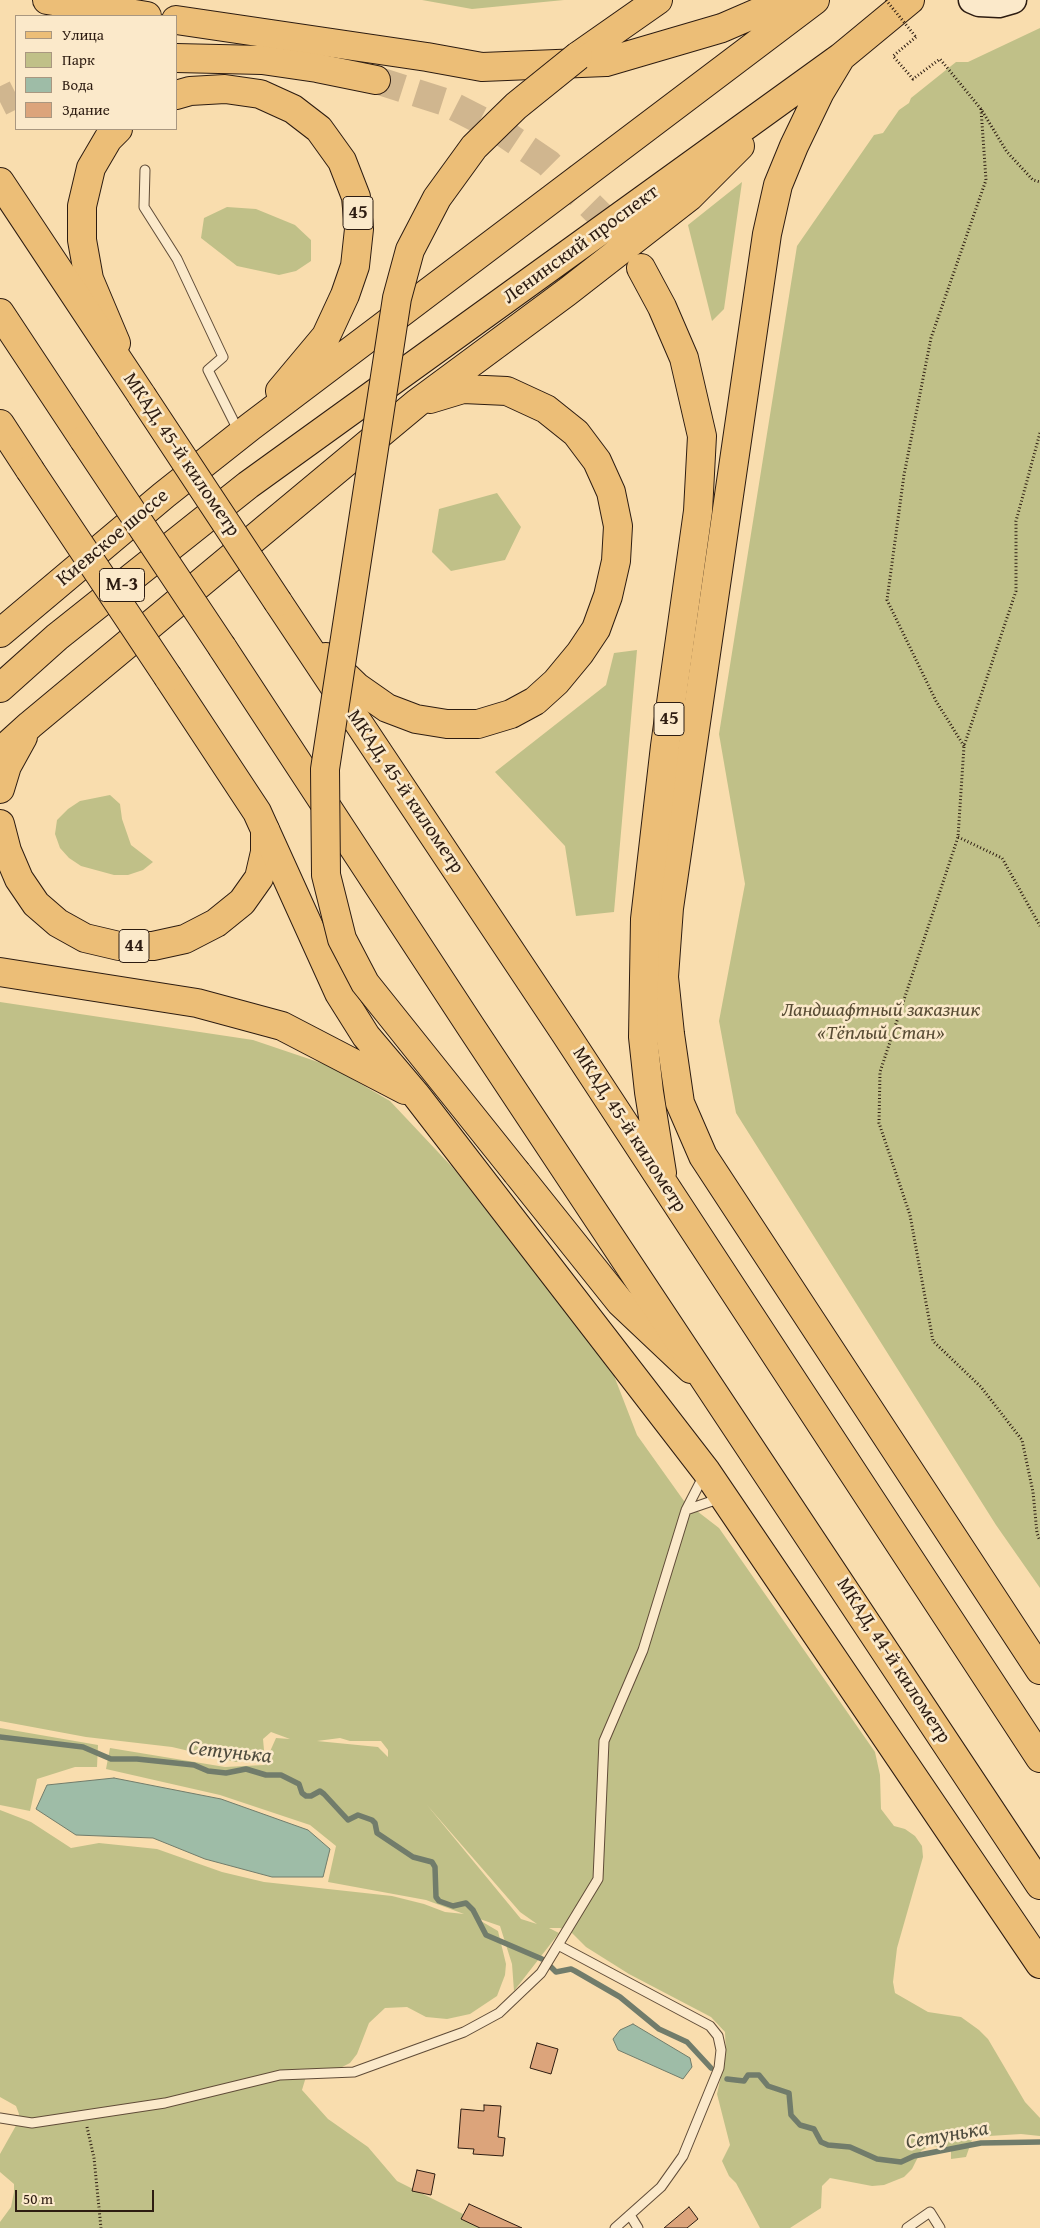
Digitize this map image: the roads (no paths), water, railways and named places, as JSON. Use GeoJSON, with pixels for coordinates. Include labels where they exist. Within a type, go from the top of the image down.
{"type":"FeatureCollection","features":[{"type":"Feature","properties":{"kind":"main road"},"geometry":{"type":"LineString","coordinates":[[47,0],[141,15]]}},
{"type":"Feature","properties":{"kind":"main road"},"geometry":{"type":"LineString","coordinates":[[658,0],[578,56],[516,106],[474,147],[438,198],[410,250],[397,298],[325,769],[326,874],[342,939],[365,983],[620,1302],[714,1390]]}},
{"type":"Feature","properties":{"kind":"main road"},"geometry":{"type":"LineString","coordinates":[[178,20],[427,57],[482,67],[606,62],[722,28],[787,0]]}},
{"type":"Feature","properties":{"kind":"main road"},"geometry":{"type":"LineString","coordinates":[[245,431],[815,0]]}},
{"type":"Feature","properties":{"kind":"main road","name":"Ленинский проспект"},"geometry":{"type":"LineString","coordinates":[[248,485],[842,57],[910,0]]}},
{"type":"Feature","properties":{"kind":"main road"},"geometry":{"type":"LineString","coordinates":[[842,57],[820,92],[794,146],[778,185],[767,234],[669,908],[664,977],[670,1034],[680,1103],[703,1156],[1040,1670]]}},
{"type":"Feature","properties":{"kind":"main road"},"geometry":{"type":"LineString","coordinates":[[178,58],[262,60],[317,68],[376,80]]}},
{"type":"Feature","properties":{"kind":"main road","name":"45"},"geometry":{"type":"LineString","coordinates":[[178,95],[225,89],[260,94],[293,109],[319,130],[342,161],[356,197],[359,230],[356,266],[346,295],[326,336],[245,431]]}},
{"type":"Feature","properties":{"kind":"main road"},"geometry":{"type":"LineString","coordinates":[[0,752],[30,724],[417,403],[567,292],[688,197],[765,122],[781,100]]}},
{"type":"Feature","properties":{"kind":"main road"},"geometry":{"type":"LineString","coordinates":[[117,130],[108,139],[92,168],[82,206],[82,240],[89,279],[107,325],[140,393]]}},
{"type":"Feature","properties":{"kind":"main road","name":"МКАД, 45-й километр"},"geometry":{"type":"LineString","coordinates":[[0,182],[663,1182],[1040,1758]]}},
{"type":"Feature","properties":{"kind":"main road","name":"45"},"geometry":{"type":"LineString","coordinates":[[640,268],[662,307],[684,358],[702,436],[698,511],[665,746],[644,919],[643,1036],[649,1092],[663,1182]]}},
{"type":"Feature","properties":{"kind":"main road"},"geometry":{"type":"LineString","coordinates":[[0,313],[466,1019],[714,1390]]}},
{"type":"Feature","properties":{"kind":"main road"},"geometry":{"type":"LineString","coordinates":[[280,603],[324,655],[357,688],[386,708],[416,719],[432,722],[478,724],[511,714],[535,701],[556,682],[580,653],[596,629],[608,596],[616,561],[618,526],[611,492],[597,461],[576,433],[546,409],[507,391],[463,389],[417,403]]}},
{"type":"Feature","properties":{"kind":"main road"},"geometry":{"type":"LineString","coordinates":[[0,424],[257,812],[339,993],[366,1036],[416,1095],[706,1470],[1040,1964]]}},
{"type":"Feature","properties":{"kind":"main road","name":"Киевское шоссе"},"geometry":{"type":"LineString","coordinates":[[0,633],[11,618],[245,431]]}},
{"type":"Feature","properties":{"kind":"main road","name":"Киевское шоссе"},"geometry":{"type":"LineString","coordinates":[[0,688],[57,637],[248,485]]}},
{"type":"Feature","properties":{"kind":"main road"},"geometry":{"type":"LineString","coordinates":[[0,789],[7,766],[30,724]]}},
{"type":"Feature","properties":{"kind":"main road","name":"44"},"geometry":{"type":"LineString","coordinates":[[0,824],[7,851],[18,878],[36,904],[58,923],[85,938],[118,946],[154,946],[185,939],[216,923],[242,902],[259,878],[265,852],[265,830]]}},
{"type":"Feature","properties":{"kind":"main road"},"geometry":{"type":"LineString","coordinates":[[0,972],[198,1003],[282,1026],[416,1095]]}},
{"type":"Feature","properties":{"kind":"main road","name":"МКАД, 44-й километр"},"geometry":{"type":"LineString","coordinates":[[714,1390],[1040,1885]]}},
{"type":"Feature","properties":{"kind":"street"},"geometry":{"type":"LineString","coordinates":[[972,0],[979,3],[999,4],[1013,0]]}},
{"type":"Feature","properties":{"kind":"lane"},"geometry":{"type":"LineString","coordinates":[[145,170],[144,207],[177,259],[223,357],[208,370],[245,431]]}},
{"type":"Feature","properties":{"kind":"lane"},"geometry":{"type":"LineString","coordinates":[[0,2118],[32,2123],[166,2103],[280,2075],[354,2072],[464,2032],[499,2013],[541,1973],[598,1878],[604,1741],[643,1650],[686,1510],[706,1470]]}},
{"type":"Feature","properties":{"kind":"lane"},"geometry":{"type":"LineString","coordinates":[[686,1510],[724,1496]]}},
{"type":"Feature","properties":{"kind":"lane"},"geometry":{"type":"LineString","coordinates":[[558,1945],[710,2026],[718,2036],[721,2050],[719,2068],[683,2156],[661,2187],[615,2228]]}},
{"type":"Feature","properties":{"kind":"lane"},"geometry":{"type":"LineString","coordinates":[[907,2228],[930,2212],[940,2228]]}},
{"type":"Feature","properties":{"kind":"lane"},"geometry":{"type":"LineString","coordinates":[[630,2215],[638,2228]]}},
{"type":"Feature","properties":{"kind":"water"},"geometry":{"type":"Polygon","coordinates":[[[114,1778],[221,1799],[308,1830],[330,1849],[323,1877],[272,1877],[205,1859],[153,1838],[76,1835],[36,1809],[47,1785],[114,1778]]]}},
{"type":"Feature","properties":{"kind":"water"},"geometry":{"type":"Polygon","coordinates":[[[633,2024],[690,2058],[692,2067],[683,2079],[618,2050],[613,2039],[620,2030],[633,2024]]]}},
{"type":"Feature","properties":{"kind":"waterway","name":"Сетунька"},"geometry":{"type":"LineString","coordinates":[[0,1737],[83,1747],[111,1759],[137,1759],[194,1765],[208,1771],[226,1773],[246,1769],[266,1775],[281,1775],[299,1784],[302,1793],[306,1796],[311,1796],[320,1791],[348,1820],[358,1815],[372,1820],[375,1823],[377,1833],[413,1857],[432,1862],[435,1867],[436,1897],[439,1901],[453,1906],[466,1903],[473,1910],[486,1935],[542,1959]]}},
{"type":"Feature","properties":{"kind":"waterway","name":"Сетунька"},"geometry":{"type":"LineString","coordinates":[[550,1966],[556,1972],[571,1969],[620,1997],[659,2029],[687,2042],[711,2068]]}},
{"type":"Feature","properties":{"kind":"waterway","name":"Сетунька"},"geometry":{"type":"LineString","coordinates":[[727,2079],[744,2081],[748,2075],[759,2075],[768,2086],[789,2093],[791,2115],[800,2125],[814,2129],[821,2142],[828,2145],[850,2147],[877,2159],[901,2162],[914,2156],[981,2143],[1040,2142]]}},
{"type":"Feature","properties":{"kind":"tunnel"},"geometry":{"type":"LineString","coordinates":[[376,80],[445,102],[496,128],[548,163],[602,217],[623,245]]}},
{"type":"Feature","properties":{"kind":"tunnel"},"geometry":{"type":"LineString","coordinates":[[0,102],[15,94]]}},
{"type":"Feature","properties":{"kind":"park label","name":"Ландшафтный заказник «Тёплый Стан»"},"geometry":{"type":"Point","coordinates":[881,1022]}}]}
